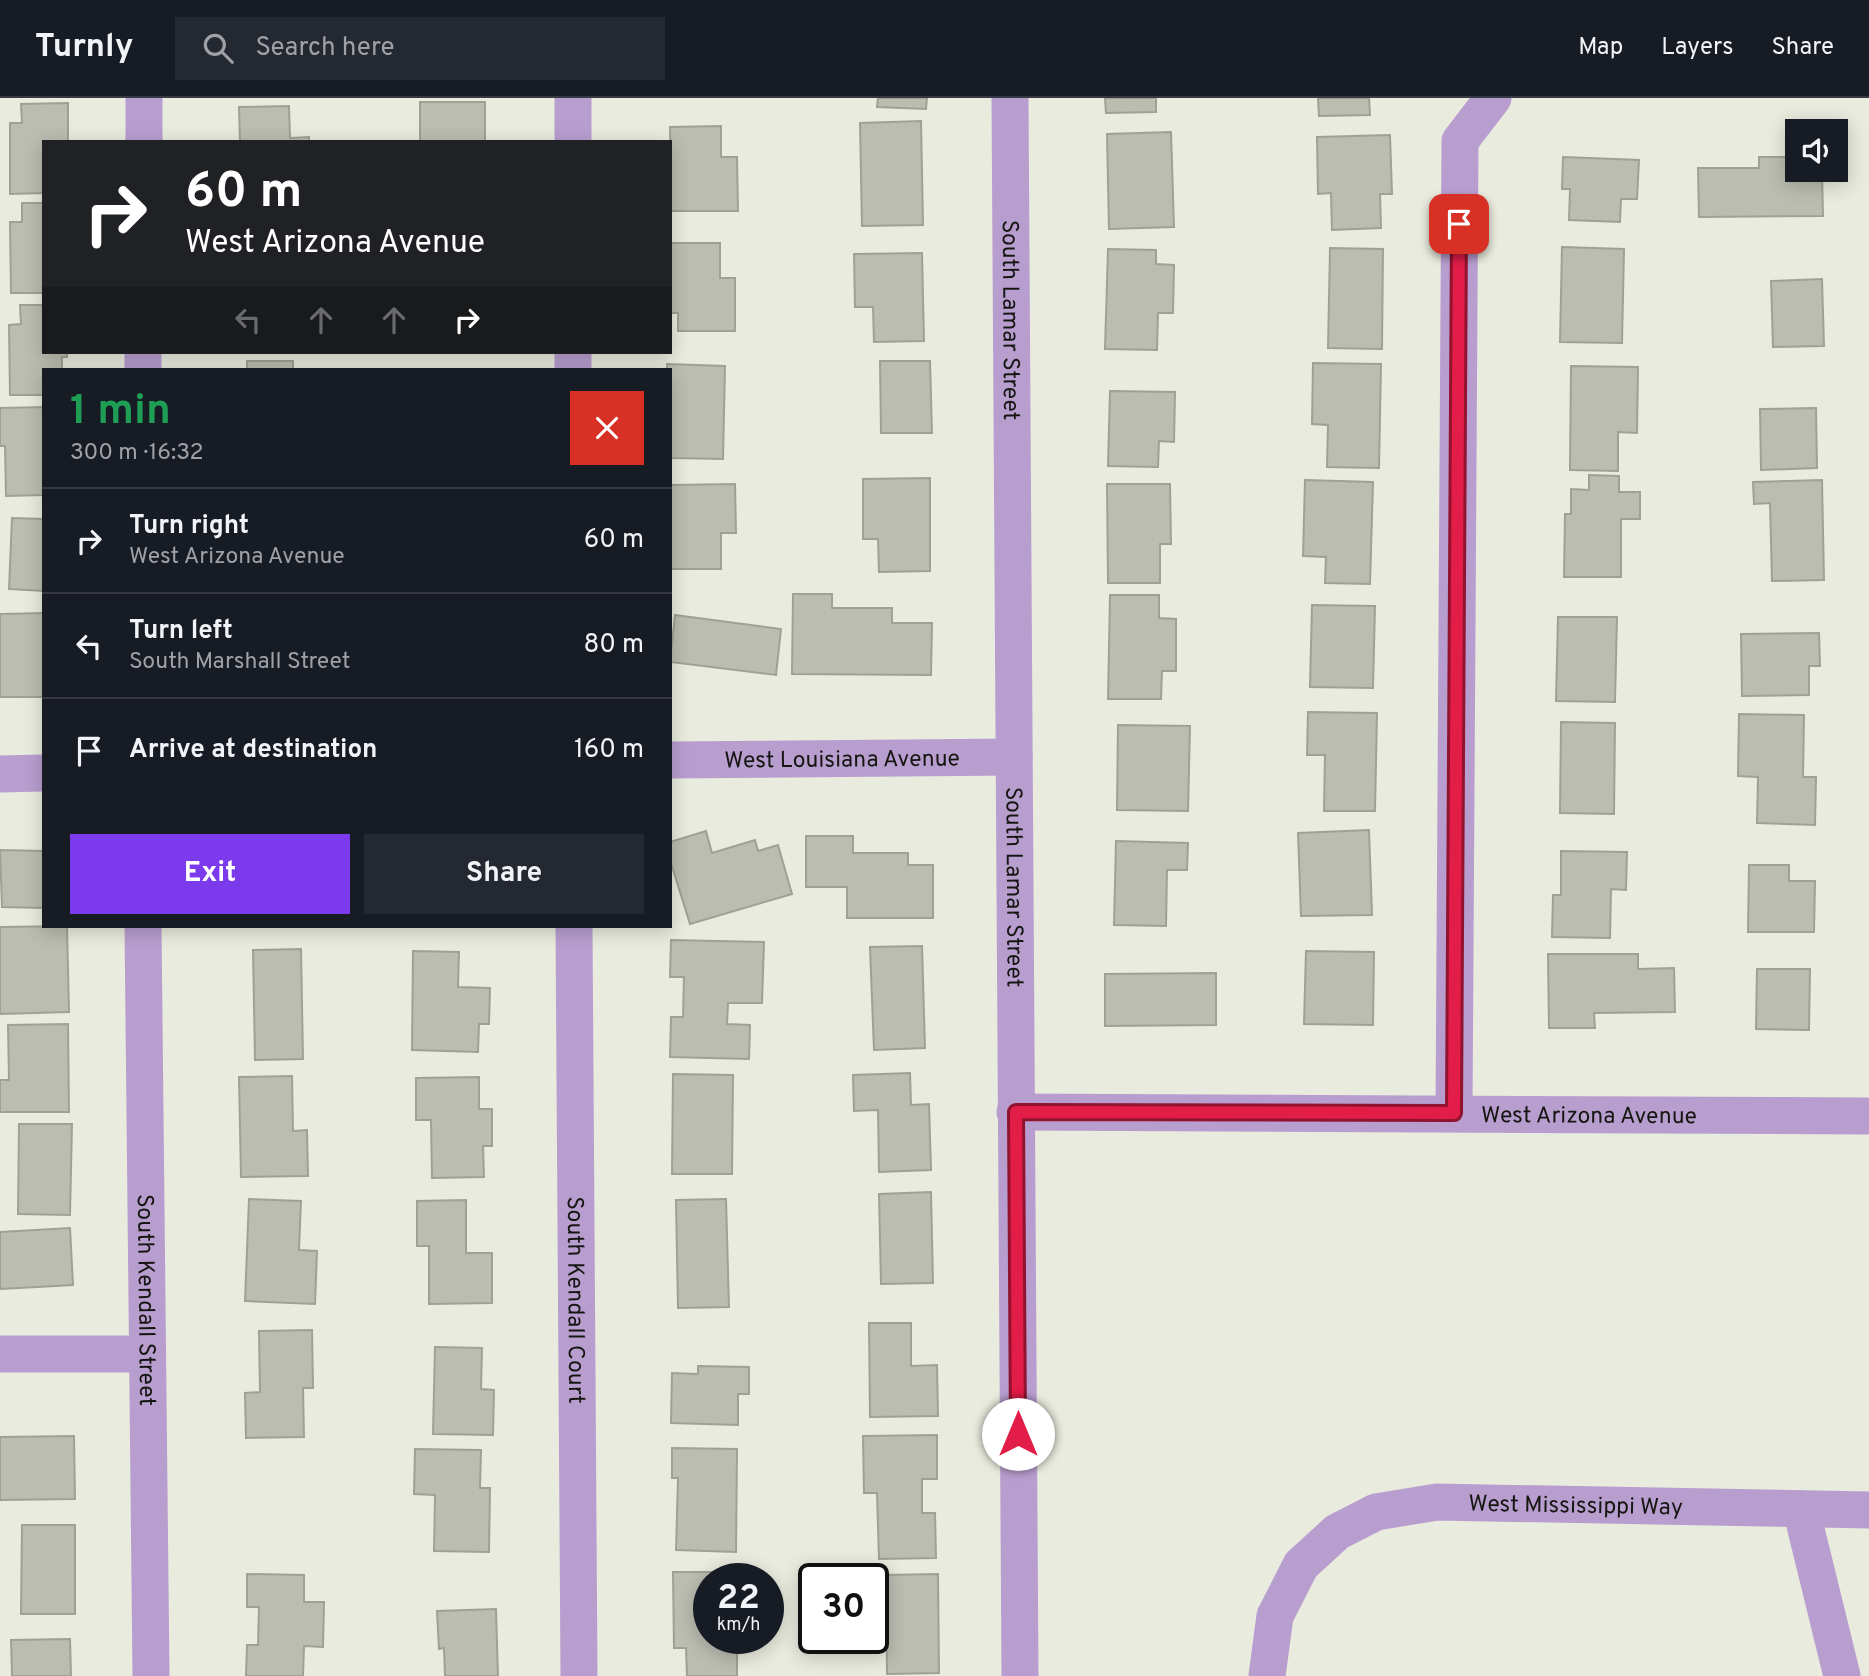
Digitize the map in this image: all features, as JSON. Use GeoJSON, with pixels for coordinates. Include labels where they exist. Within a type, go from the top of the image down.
{"type":"FeatureCollection","features":[{"type":"Feature","properties":{"kind":"street"},"geometry":{"type":"LineString","coordinates":[[144,98],[144,140]]}},
{"type":"Feature","properties":{"kind":"street"},"geometry":{"type":"LineString","coordinates":[[573,98],[573,140]]}},
{"type":"Feature","properties":{"kind":"street","name":"South Lamar Street"},"geometry":{"type":"LineString","coordinates":[[1010,98],[1020,1676]]}},
{"type":"Feature","properties":{"kind":"street"},"geometry":{"type":"LineString","coordinates":[[1454,1113],[1460,141],[1493,98]]}},
{"type":"Feature","properties":{"kind":"street","name":"West Louisiana Avenue"},"geometry":{"type":"LineString","coordinates":[[672,760],[1014,757]]}},
{"type":"Feature","properties":{"kind":"street"},"geometry":{"type":"LineString","coordinates":[[0,774],[42,773]]}},
{"type":"Feature","properties":{"kind":"street","name":"South Kendall Street"},"geometry":{"type":"LineString","coordinates":[[143,928],[151,1676]]}},
{"type":"Feature","properties":{"kind":"street","name":"South Kendall Court"},"geometry":{"type":"LineString","coordinates":[[574,928],[579,1676]]}},
{"type":"Feature","properties":{"kind":"street","name":"West Arizona Avenue"},"geometry":{"type":"LineString","coordinates":[[1016,1112],[1869,1116]]}},
{"type":"Feature","properties":{"kind":"street"},"geometry":{"type":"LineString","coordinates":[[0,1354],[146,1353]]}},
{"type":"Feature","properties":{"kind":"street","name":"West Mississippi Way"},"geometry":{"type":"LineString","coordinates":[[1267,1676],[1275,1615],[1301,1565],[1337,1532],[1376,1511],[1437,1502],[1869,1510]]}},
{"type":"Feature","properties":{"kind":"street"},"geometry":{"type":"LineString","coordinates":[[1801,1509],[1842,1676]]}},
{"type":"Feature","properties":{"kind":"building"},"geometry":{"type":"Polygon","coordinates":[[[878,98],[927,98],[926,109],[877,107],[878,98]]]}},
{"type":"Feature","properties":{"kind":"building"},"geometry":{"type":"Polygon","coordinates":[[[1105,98],[1156,98],[1156,112],[1106,113],[1105,98]]]}},
{"type":"Feature","properties":{"kind":"building"},"geometry":{"type":"Polygon","coordinates":[[[1318,98],[1369,98],[1370,115],[1319,116],[1318,98]]]}},
{"type":"Feature","properties":{"kind":"building"},"geometry":{"type":"Polygon","coordinates":[[[420,102],[485,102],[485,140],[420,140],[420,102]]]}},
{"type":"Feature","properties":{"kind":"building"},"geometry":{"type":"Polygon","coordinates":[[[68,103],[68,140],[42,140],[42,193],[10,194],[10,123],[22,123],[21,104],[68,103]]]}},
{"type":"Feature","properties":{"kind":"building"},"geometry":{"type":"Polygon","coordinates":[[[289,106],[290,138],[309,137],[309,140],[240,140],[239,107],[289,106]]]}},
{"type":"Feature","properties":{"kind":"building"},"geometry":{"type":"Polygon","coordinates":[[[921,121],[923,225],[862,226],[860,123],[921,121]]]}},
{"type":"Feature","properties":{"kind":"building"},"geometry":{"type":"Polygon","coordinates":[[[721,126],[721,157],[737,157],[738,211],[672,211],[670,127],[721,126]]]}},
{"type":"Feature","properties":{"kind":"building"},"geometry":{"type":"Polygon","coordinates":[[[1171,132],[1174,227],[1109,229],[1107,134],[1171,132]]]}},
{"type":"Feature","properties":{"kind":"building"},"geometry":{"type":"Polygon","coordinates":[[[1390,135],[1392,194],[1380,194],[1381,228],[1332,230],[1331,193],[1318,194],[1317,137],[1390,135]]]}},
{"type":"Feature","properties":{"kind":"building"},"geometry":{"type":"Polygon","coordinates":[[[1563,157],[1639,160],[1637,199],[1621,199],[1620,222],[1569,220],[1570,189],[1562,189],[1563,157]]]}},
{"type":"Feature","properties":{"kind":"building"},"geometry":{"type":"Polygon","coordinates":[[[1759,157],[1785,157],[1785,182],[1822,182],[1823,216],[1699,217],[1698,168],[1759,168],[1759,157]]]}},
{"type":"Feature","properties":{"kind":"building"},"geometry":{"type":"Polygon","coordinates":[[[22,203],[42,203],[42,293],[11,293],[10,222],[22,222],[22,203]]]}},
{"type":"Feature","properties":{"kind":"building"},"geometry":{"type":"Polygon","coordinates":[[[672,243],[720,243],[720,278],[735,278],[735,331],[678,331],[678,313],[672,313],[672,243]]]}},
{"type":"Feature","properties":{"kind":"building"},"geometry":{"type":"Polygon","coordinates":[[[1562,247],[1624,249],[1622,343],[1560,342],[1562,247]]]}},
{"type":"Feature","properties":{"kind":"building"},"geometry":{"type":"Polygon","coordinates":[[[1330,248],[1383,249],[1382,349],[1328,348],[1330,248]]]}},
{"type":"Feature","properties":{"kind":"building"},"geometry":{"type":"Polygon","coordinates":[[[1108,249],[1156,250],[1156,264],[1174,265],[1173,313],[1158,313],[1157,350],[1105,349],[1108,249]]]}},
{"type":"Feature","properties":{"kind":"building"},"geometry":{"type":"Polygon","coordinates":[[[922,253],[924,341],[874,342],[873,307],[855,307],[854,254],[922,253]]]}},
{"type":"Feature","properties":{"kind":"building"},"geometry":{"type":"Polygon","coordinates":[[[1822,279],[1824,346],[1773,347],[1771,281],[1822,279]]]}},
{"type":"Feature","properties":{"kind":"building"},"geometry":{"type":"Polygon","coordinates":[[[20,305],[42,305],[42,354],[67,354],[67,357],[62,357],[62,368],[42,368],[42,395],[10,395],[9,325],[21,324],[20,305]]]}},
{"type":"Feature","properties":{"kind":"building"},"geometry":{"type":"Polygon","coordinates":[[[247,361],[293,361],[293,368],[247,368],[247,361]]]}},
{"type":"Feature","properties":{"kind":"building"},"geometry":{"type":"Polygon","coordinates":[[[880,361],[930,361],[932,433],[881,433],[880,361]]]}},
{"type":"Feature","properties":{"kind":"building"},"geometry":{"type":"Polygon","coordinates":[[[1313,363],[1381,364],[1379,468],[1327,467],[1328,425],[1312,424],[1313,363]]]}},
{"type":"Feature","properties":{"kind":"building"},"geometry":{"type":"Polygon","coordinates":[[[667,364],[725,366],[723,459],[672,458],[672,368],[667,368],[667,364]]]}},
{"type":"Feature","properties":{"kind":"building"},"geometry":{"type":"Polygon","coordinates":[[[1571,366],[1638,367],[1637,433],[1618,432],[1618,471],[1570,470],[1571,366]]]}},
{"type":"Feature","properties":{"kind":"building"},"geometry":{"type":"Polygon","coordinates":[[[1110,391],[1175,392],[1174,442],[1159,441],[1158,467],[1108,466],[1110,391]]]}},
{"type":"Feature","properties":{"kind":"building"},"geometry":{"type":"Polygon","coordinates":[[[42,407],[42,495],[6,496],[5,446],[0,446],[0,408],[42,407]]]}},
{"type":"Feature","properties":{"kind":"building"},"geometry":{"type":"Polygon","coordinates":[[[1816,408],[1817,468],[1761,470],[1760,409],[1816,408]]]}},
{"type":"Feature","properties":{"kind":"building"},"geometry":{"type":"Polygon","coordinates":[[[1589,475],[1619,476],[1619,492],[1640,492],[1640,519],[1621,519],[1621,577],[1564,577],[1565,514],[1571,514],[1571,489],[1589,490],[1589,475]]]}},
{"type":"Feature","properties":{"kind":"building"},"geometry":{"type":"Polygon","coordinates":[[[930,478],[930,571],[879,572],[878,539],[863,539],[863,479],[930,478]]]}},
{"type":"Feature","properties":{"kind":"building"},"geometry":{"type":"Polygon","coordinates":[[[1305,480],[1373,482],[1370,584],[1325,583],[1326,557],[1303,556],[1305,480]]]}},
{"type":"Feature","properties":{"kind":"building"},"geometry":{"type":"Polygon","coordinates":[[[1822,480],[1824,580],[1772,581],[1770,503],[1754,504],[1753,482],[1822,480]]]}},
{"type":"Feature","properties":{"kind":"building"},"geometry":{"type":"Polygon","coordinates":[[[735,484],[736,533],[721,533],[721,569],[672,569],[672,485],[735,484]]]}},
{"type":"Feature","properties":{"kind":"building"},"geometry":{"type":"Polygon","coordinates":[[[1107,484],[1170,484],[1171,544],[1160,544],[1160,583],[1108,583],[1107,484]]]}},
{"type":"Feature","properties":{"kind":"building"},"geometry":{"type":"Polygon","coordinates":[[[12,518],[42,519],[42,591],[9,589],[12,518]]]}},
{"type":"Feature","properties":{"kind":"building"},"geometry":{"type":"Polygon","coordinates":[[[793,594],[832,594],[832,608],[892,608],[892,623],[932,623],[931,675],[792,674],[793,594]]]}},
{"type":"Feature","properties":{"kind":"building"},"geometry":{"type":"Polygon","coordinates":[[[1110,595],[1159,595],[1159,618],[1176,619],[1176,671],[1162,671],[1161,699],[1108,699],[1110,595]]]}},
{"type":"Feature","properties":{"kind":"building"},"geometry":{"type":"Polygon","coordinates":[[[1312,605],[1375,606],[1373,688],[1310,687],[1312,605]]]}},
{"type":"Feature","properties":{"kind":"building"},"geometry":{"type":"Polygon","coordinates":[[[42,613],[42,697],[0,697],[0,614],[42,613]]]}},
{"type":"Feature","properties":{"kind":"building"},"geometry":{"type":"Polygon","coordinates":[[[675,615],[781,629],[776,675],[672,662],[675,615]]]}},
{"type":"Feature","properties":{"kind":"building"},"geometry":{"type":"Polygon","coordinates":[[[1558,617],[1617,617],[1615,702],[1556,701],[1558,617]]]}},
{"type":"Feature","properties":{"kind":"building"},"geometry":{"type":"Polygon","coordinates":[[[1819,633],[1820,666],[1809,666],[1809,695],[1742,696],[1741,634],[1819,633]]]}},
{"type":"Feature","properties":{"kind":"building"},"geometry":{"type":"Polygon","coordinates":[[[1308,712],[1377,713],[1375,811],[1324,811],[1325,755],[1307,755],[1308,712]]]}},
{"type":"Feature","properties":{"kind":"building"},"geometry":{"type":"Polygon","coordinates":[[[1739,714],[1804,715],[1803,777],[1816,777],[1815,825],[1757,823],[1758,777],[1738,776],[1739,714]]]}},
{"type":"Feature","properties":{"kind":"building"},"geometry":{"type":"Polygon","coordinates":[[[1561,722],[1615,723],[1614,814],[1560,813],[1561,722]]]}},
{"type":"Feature","properties":{"kind":"building"},"geometry":{"type":"Polygon","coordinates":[[[1118,725],[1190,726],[1188,811],[1117,810],[1118,725]]]}},
{"type":"Feature","properties":{"kind":"building"},"geometry":{"type":"Polygon","coordinates":[[[1369,830],[1372,915],[1301,916],[1298,833],[1369,830]]]}},
{"type":"Feature","properties":{"kind":"building"},"geometry":{"type":"Polygon","coordinates":[[[706,831],[712,853],[755,840],[758,851],[778,845],[792,894],[690,924],[672,866],[672,841],[706,831]]]}},
{"type":"Feature","properties":{"kind":"building"},"geometry":{"type":"Polygon","coordinates":[[[806,836],[853,836],[853,853],[908,853],[908,865],[933,865],[933,918],[847,918],[847,887],[806,887],[806,836]]]}},
{"type":"Feature","properties":{"kind":"building"},"geometry":{"type":"Polygon","coordinates":[[[1116,841],[1188,843],[1187,870],[1167,870],[1166,926],[1114,925],[1116,841]]]}},
{"type":"Feature","properties":{"kind":"building"},"geometry":{"type":"Polygon","coordinates":[[[0,850],[42,851],[42,908],[2,907],[0,850]]]}},
{"type":"Feature","properties":{"kind":"building"},"geometry":{"type":"Polygon","coordinates":[[[1561,851],[1627,852],[1626,890],[1611,889],[1610,938],[1552,937],[1553,895],[1561,895],[1561,851]]]}},
{"type":"Feature","properties":{"kind":"building"},"geometry":{"type":"Polygon","coordinates":[[[1749,865],[1789,865],[1789,881],[1815,881],[1814,932],[1748,932],[1749,865]]]}},
{"type":"Feature","properties":{"kind":"building"},"geometry":{"type":"Polygon","coordinates":[[[0,927],[67,928],[69,1012],[0,1014],[0,927]]]}},
{"type":"Feature","properties":{"kind":"building"},"geometry":{"type":"Polygon","coordinates":[[[671,940],[764,942],[762,1003],[728,1003],[727,1024],[750,1025],[749,1059],[670,1057],[671,1017],[683,1017],[684,977],[670,977],[671,940]]]}},
{"type":"Feature","properties":{"kind":"building"},"geometry":{"type":"Polygon","coordinates":[[[922,946],[925,1048],[874,1050],[870,947],[922,946]]]}},
{"type":"Feature","properties":{"kind":"building"},"geometry":{"type":"Polygon","coordinates":[[[301,949],[303,1059],[255,1060],[253,950],[301,949]]]}},
{"type":"Feature","properties":{"kind":"building"},"geometry":{"type":"Polygon","coordinates":[[[413,951],[459,952],[458,987],[490,988],[489,1024],[479,1024],[478,1052],[412,1050],[413,951]]]}},
{"type":"Feature","properties":{"kind":"building"},"geometry":{"type":"Polygon","coordinates":[[[1306,951],[1374,952],[1373,1025],[1304,1024],[1306,951]]]}},
{"type":"Feature","properties":{"kind":"building"},"geometry":{"type":"Polygon","coordinates":[[[1548,954],[1638,954],[1638,969],[1674,968],[1675,1012],[1594,1013],[1595,1028],[1549,1028],[1548,954]]]}},
{"type":"Feature","properties":{"kind":"building"},"geometry":{"type":"Polygon","coordinates":[[[1757,969],[1810,969],[1809,1030],[1756,1029],[1757,969]]]}},
{"type":"Feature","properties":{"kind":"building"},"geometry":{"type":"Polygon","coordinates":[[[1216,973],[1216,1025],[1105,1026],[1105,974],[1216,973]]]}},
{"type":"Feature","properties":{"kind":"building"},"geometry":{"type":"Polygon","coordinates":[[[68,1024],[69,1112],[0,1112],[0,1080],[9,1080],[8,1025],[68,1024]]]}},
{"type":"Feature","properties":{"kind":"building"},"geometry":{"type":"Polygon","coordinates":[[[910,1073],[911,1105],[929,1104],[931,1170],[879,1172],[878,1110],[854,1111],[853,1075],[910,1073]]]}},
{"type":"Feature","properties":{"kind":"building"},"geometry":{"type":"Polygon","coordinates":[[[673,1074],[733,1075],[732,1174],[672,1174],[673,1074]]]}},
{"type":"Feature","properties":{"kind":"building"},"geometry":{"type":"Polygon","coordinates":[[[292,1076],[293,1131],[307,1130],[308,1176],[241,1177],[239,1077],[292,1076]]]}},
{"type":"Feature","properties":{"kind":"building"},"geometry":{"type":"Polygon","coordinates":[[[479,1077],[479,1109],[492,1109],[492,1146],[483,1146],[484,1177],[432,1178],[431,1120],[416,1120],[416,1078],[479,1077]]]}},
{"type":"Feature","properties":{"kind":"building"},"geometry":{"type":"Polygon","coordinates":[[[19,1124],[72,1124],[70,1215],[18,1214],[19,1124]]]}},
{"type":"Feature","properties":{"kind":"building"},"geometry":{"type":"Polygon","coordinates":[[[931,1192],[933,1283],[881,1284],[879,1194],[931,1192]]]}},
{"type":"Feature","properties":{"kind":"building"},"geometry":{"type":"Polygon","coordinates":[[[249,1199],[301,1201],[299,1250],[317,1251],[315,1304],[245,1301],[249,1199]]]}},
{"type":"Feature","properties":{"kind":"building"},"geometry":{"type":"Polygon","coordinates":[[[726,1199],[729,1307],[678,1308],[676,1200],[726,1199]]]}},
{"type":"Feature","properties":{"kind":"building"},"geometry":{"type":"Polygon","coordinates":[[[466,1200],[466,1253],[492,1253],[492,1303],[429,1304],[429,1246],[417,1246],[417,1201],[466,1200]]]}},
{"type":"Feature","properties":{"kind":"building"},"geometry":{"type":"Polygon","coordinates":[[[70,1228],[73,1285],[0,1289],[0,1232],[70,1228]]]}},
{"type":"Feature","properties":{"kind":"building"},"geometry":{"type":"Polygon","coordinates":[[[869,1323],[911,1323],[911,1366],[937,1365],[938,1416],[870,1417],[869,1323]]]}},
{"type":"Feature","properties":{"kind":"building"},"geometry":{"type":"Polygon","coordinates":[[[312,1330],[313,1388],[303,1388],[304,1437],[246,1438],[245,1393],[260,1392],[259,1331],[312,1330]]]}},
{"type":"Feature","properties":{"kind":"building"},"geometry":{"type":"Polygon","coordinates":[[[435,1347],[482,1348],[481,1389],[494,1390],[493,1435],[433,1434],[435,1347]]]}},
{"type":"Feature","properties":{"kind":"building"},"geometry":{"type":"Polygon","coordinates":[[[698,1366],[749,1367],[749,1394],[738,1394],[738,1425],[671,1423],[672,1373],[698,1374],[698,1366]]]}},
{"type":"Feature","properties":{"kind":"building"},"geometry":{"type":"Polygon","coordinates":[[[937,1435],[937,1479],[922,1479],[922,1513],[935,1513],[936,1558],[879,1559],[877,1493],[864,1493],[863,1436],[937,1435]]]}},
{"type":"Feature","properties":{"kind":"building"},"geometry":{"type":"Polygon","coordinates":[[[74,1436],[75,1499],[0,1500],[0,1437],[74,1436]]]}},
{"type":"Feature","properties":{"kind":"building"},"geometry":{"type":"Polygon","coordinates":[[[672,1448],[737,1449],[736,1552],[676,1550],[678,1478],[672,1478],[672,1448]]]}},
{"type":"Feature","properties":{"kind":"building"},"geometry":{"type":"Polygon","coordinates":[[[415,1449],[481,1450],[480,1488],[490,1488],[489,1552],[434,1551],[435,1495],[414,1494],[415,1449]]]}},
{"type":"Feature","properties":{"kind":"building"},"geometry":{"type":"Polygon","coordinates":[[[22,1525],[75,1525],[75,1614],[21,1614],[22,1525]]]}},
{"type":"Feature","properties":{"kind":"building"},"geometry":{"type":"Polygon","coordinates":[[[673,1572],[693,1572],[693,1654],[737,1654],[737,1676],[687,1676],[686,1648],[674,1648],[673,1572]]]}},
{"type":"Feature","properties":{"kind":"building"},"geometry":{"type":"Polygon","coordinates":[[[247,1574],[304,1575],[304,1602],[324,1602],[323,1647],[304,1646],[303,1676],[246,1676],[247,1645],[258,1645],[259,1607],[247,1607],[247,1574]]]}},
{"type":"Feature","properties":{"kind":"building"},"geometry":{"type":"Polygon","coordinates":[[[938,1574],[939,1673],[887,1674],[889,1575],[938,1574]]]}},
{"type":"Feature","properties":{"kind":"building"},"geometry":{"type":"Polygon","coordinates":[[[496,1609],[498,1676],[445,1676],[444,1648],[439,1649],[437,1611],[496,1609]]]}},
{"type":"Feature","properties":{"kind":"building"},"geometry":{"type":"Polygon","coordinates":[[[70,1639],[71,1676],[12,1676],[11,1640],[70,1639]]]}},
{"type":"Feature","properties":{"kind":"route"},"geometry":{"type":"LineString","coordinates":[[1018,1434],[1016,1112],[1454,1113],[1459,224]]}}]}
